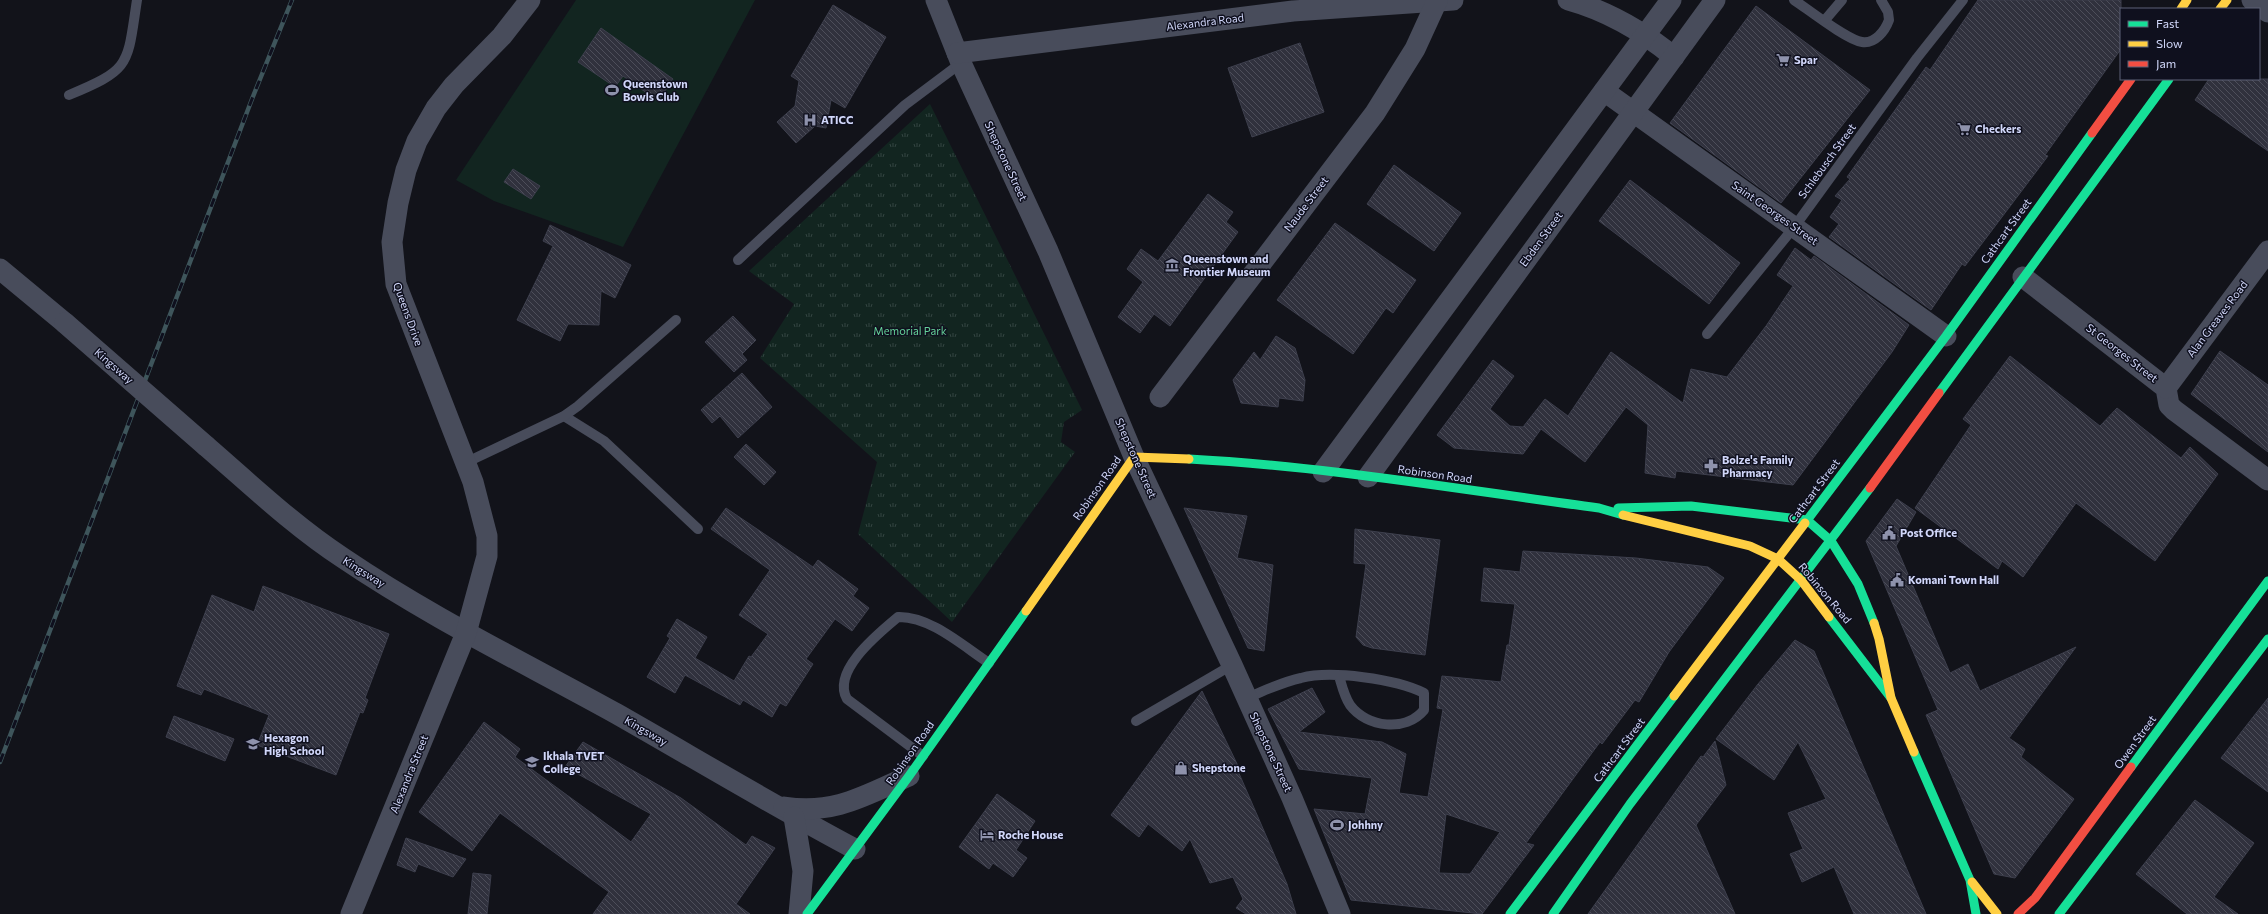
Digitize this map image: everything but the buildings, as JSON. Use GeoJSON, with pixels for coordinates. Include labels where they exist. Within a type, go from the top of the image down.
{"type":"FeatureCollection","features":[{"type":"Feature","properties":{"kind":"main road"},"geometry":{"type":"LineString","coordinates":[[2221,8],[2227,0]]}},
{"type":"Feature","properties":{"kind":"main road","name":"Cathcart Street"},"geometry":{"type":"LineString","coordinates":[[1510,914],[1946,336],[2130,80]]}},
{"type":"Feature","properties":{"kind":"main road"},"geometry":{"type":"LineString","coordinates":[[1553,914],[1635,798],[1831,541],[2168,80]]}},
{"type":"Feature","properties":{"kind":"main road","name":"Robinson Road"},"geometry":{"type":"LineString","coordinates":[[807,914],[909,776],[1134,457],[1223,461],[1323,472],[1599,508],[1691,506],[1807,520],[1831,541],[1858,584],[1879,640],[1891,698],[1970,880],[1976,914]]}},
{"type":"Feature","properties":{"kind":"main road","name":"Robinson Road"},"geometry":{"type":"LineString","coordinates":[[1599,508],[1648,523],[1740,543],[1778,559],[1801,580],[1891,698]]}},
{"type":"Feature","properties":{"kind":"main road","name":"Owen Street"},"geometry":{"type":"LineString","coordinates":[[2018,914],[2035,898],[2268,581]]}},
{"type":"Feature","properties":{"kind":"main road"},"geometry":{"type":"LineString","coordinates":[[2059,914],[2268,639]]}},
{"type":"Feature","properties":{"kind":"main road","name":"Robinson Road"},"geometry":{"type":"LineString","coordinates":[[1970,880],[1997,914]]}},
{"type":"Feature","properties":{"kind":"street","name":"Queens Drive"},"geometry":{"type":"LineString","coordinates":[[466,633],[486,564],[487,536],[465,463],[396,284],[392,242],[398,203],[406,170],[417,141],[436,108],[454,85],[502,36],[530,0]]}},
{"type":"Feature","properties":{"kind":"street"},"geometry":{"type":"LineString","coordinates":[[1568,0],[1585,4],[1625,22],[1646,34],[1674,57]]}},
{"type":"Feature","properties":{"kind":"street"},"geometry":{"type":"LineString","coordinates":[[1323,472],[1671,0]]}},
{"type":"Feature","properties":{"kind":"street","name":"Ebden Street"},"geometry":{"type":"LineString","coordinates":[[1368,478],[1715,0]]}},
{"type":"Feature","properties":{"kind":"street"},"geometry":{"type":"LineString","coordinates":[[2252,0],[2268,12]]}},
{"type":"Feature","properties":{"kind":"street","name":"Alexandra Road"},"geometry":{"type":"LineString","coordinates":[[959,58],[1298,6],[1374,2],[1445,1]]}},
{"type":"Feature","properties":{"kind":"street","name":"Naude Street"},"geometry":{"type":"LineString","coordinates":[[1160,397],[1375,113],[1445,1]]}},
{"type":"Feature","properties":{"kind":"street","name":"Shepstone Street"},"geometry":{"type":"LineString","coordinates":[[939,2],[959,58],[1048,251],[1134,457],[1232,665],[1292,798],[1340,914]]}},
{"type":"Feature","properties":{"kind":"street","name":"Saint Georges Street"},"geometry":{"type":"LineString","coordinates":[[1604,92],[1795,226],[1946,336]]}},
{"type":"Feature","properties":{"kind":"street","name":"Alan Greaves Road"},"geometry":{"type":"LineString","coordinates":[[2166,388],[2268,251]]}},
{"type":"Feature","properties":{"kind":"street","name":"Kingsway"},"geometry":{"type":"LineString","coordinates":[[0,269],[66,323],[206,446],[316,539],[342,558],[466,633],[618,715],[794,817],[855,849]]}},
{"type":"Feature","properties":{"kind":"street","name":"St Georges Street"},"geometry":{"type":"LineString","coordinates":[[2023,277],[2166,388],[2169,405],[2174,410],[2268,480]]}},
{"type":"Feature","properties":{"kind":"street","name":"Alexandra Street"},"geometry":{"type":"LineString","coordinates":[[351,914],[466,633]]}},
{"type":"Feature","properties":{"kind":"street","name":"Kingsway"},"geometry":{"type":"LineString","coordinates":[[775,806],[803,810],[825,809],[844,804],[909,776]]}},
{"type":"Feature","properties":{"kind":"street"},"geometry":{"type":"LineString","coordinates":[[794,817],[803,871],[799,914]]}},
{"type":"Feature","properties":{"kind":"lane"},"geometry":{"type":"LineString","coordinates":[[69,95],[101,82],[122,67],[129,52],[138,0]]}},
{"type":"Feature","properties":{"kind":"lane"},"geometry":{"type":"LineString","coordinates":[[1794,0],[1854,39],[1867,42],[1879,36],[1889,20],[1888,12],[1881,0]]}},
{"type":"Feature","properties":{"kind":"lane"},"geometry":{"type":"LineString","coordinates":[[1825,20],[1842,0]]}},
{"type":"Feature","properties":{"kind":"lane","name":"Schlebusch Street"},"geometry":{"type":"LineString","coordinates":[[1707,334],[1795,226],[1912,64],[1963,0]]}},
{"type":"Feature","properties":{"kind":"lane"},"geometry":{"type":"LineString","coordinates":[[738,260],[905,105],[959,58]]}},
{"type":"Feature","properties":{"kind":"lane"},"geometry":{"type":"LineString","coordinates":[[465,463],[564,416],[578,406],[676,320]]}},
{"type":"Feature","properties":{"kind":"lane"},"geometry":{"type":"LineString","coordinates":[[564,416],[604,441],[698,530]]}},
{"type":"Feature","properties":{"kind":"lane"},"geometry":{"type":"LineString","coordinates":[[923,756],[847,699],[842,687],[845,675],[860,652],[898,617],[911,616],[945,634],[988,663]]}},
{"type":"Feature","properties":{"kind":"lane"},"geometry":{"type":"LineString","coordinates":[[1136,721],[1232,665]]}},
{"type":"Feature","properties":{"kind":"lane"},"geometry":{"type":"LineString","coordinates":[[1246,698],[1302,677],[1320,675],[1339,676],[1372,679],[1414,688],[1424,693],[1424,710],[1417,719],[1404,724],[1381,724],[1366,719],[1350,706],[1344,694],[1339,676]]}},
{"type":"Feature","properties":{"kind":"green space","name":"Queenstown Bowls Club"},"geometry":{"type":"Polygon","coordinates":[[[576,0],[755,0],[623,247],[494,201],[456,180],[576,0]]]}},
{"type":"Feature","properties":{"kind":"green space","name":"Memorial Park"},"geometry":{"type":"Polygon","coordinates":[[[930,104],[1082,410],[1064,422],[1061,442],[1075,452],[952,622],[858,534],[877,462],[760,358],[794,304],[749,271],[930,104]]]}},
{"type":"Feature","properties":{"kind":"railway"},"geometry":{"type":"LineString","coordinates":[[0,762],[252,99],[292,0]]}},
{"type":"Feature","properties":{"kind":"traffic: fast"},"geometry":{"type":"LineString","coordinates":[[1939,393],[2168,80]]}},
{"type":"Feature","properties":{"kind":"traffic: fast"},"geometry":{"type":"LineString","coordinates":[[1805,523],[1946,336],[2092,133]]}},
{"type":"Feature","properties":{"kind":"traffic: fast"},"geometry":{"type":"LineString","coordinates":[[1189,459],[1240,462],[1394,479],[1599,508],[1623,515]]}},
{"type":"Feature","properties":{"kind":"traffic: fast"},"geometry":{"type":"LineString","coordinates":[[1553,914],[1630,804],[1870,488]]}},
{"type":"Feature","properties":{"kind":"traffic: fast"},"geometry":{"type":"LineString","coordinates":[[1618,508],[1691,506],[1807,520],[1831,541],[1858,584],[1874,623]]}},
{"type":"Feature","properties":{"kind":"traffic: fast"},"geometry":{"type":"LineString","coordinates":[[2131,767],[2268,581]]}},
{"type":"Feature","properties":{"kind":"traffic: fast"},"geometry":{"type":"LineString","coordinates":[[807,914],[909,776],[1026,611]]}},
{"type":"Feature","properties":{"kind":"traffic: fast"},"geometry":{"type":"LineString","coordinates":[[1829,617],[1891,698]]}},
{"type":"Feature","properties":{"kind":"traffic: fast"},"geometry":{"type":"LineString","coordinates":[[2059,914],[2268,639]]}},
{"type":"Feature","properties":{"kind":"traffic: fast"},"geometry":{"type":"LineString","coordinates":[[1510,914],[1674,696]]}},
{"type":"Feature","properties":{"kind":"traffic: fast"},"geometry":{"type":"LineString","coordinates":[[1914,752],[1970,880],[1976,914]]}},
{"type":"Feature","properties":{"kind":"traffic: slow"},"geometry":{"type":"LineString","coordinates":[[2182,8],[2187,0]]}},
{"type":"Feature","properties":{"kind":"traffic: slow"},"geometry":{"type":"LineString","coordinates":[[2221,8],[2227,0]]}},
{"type":"Feature","properties":{"kind":"traffic: slow"},"geometry":{"type":"LineString","coordinates":[[1026,611],[1134,457],[1189,459]]}},
{"type":"Feature","properties":{"kind":"traffic: slow"},"geometry":{"type":"LineString","coordinates":[[1623,515],[1750,546],[1778,559],[1801,580],[1829,617]]}},
{"type":"Feature","properties":{"kind":"traffic: slow"},"geometry":{"type":"LineString","coordinates":[[1674,696],[1805,523]]}},
{"type":"Feature","properties":{"kind":"traffic: slow"},"geometry":{"type":"LineString","coordinates":[[1874,623],[1879,639],[1891,698],[1914,752]]}},
{"type":"Feature","properties":{"kind":"traffic: slow"},"geometry":{"type":"LineString","coordinates":[[1972,882],[1997,914]]}},
{"type":"Feature","properties":{"kind":"traffic: jam"},"geometry":{"type":"LineString","coordinates":[[2092,133],[2130,80]]}},
{"type":"Feature","properties":{"kind":"traffic: jam"},"geometry":{"type":"LineString","coordinates":[[1870,488],[1939,393]]}},
{"type":"Feature","properties":{"kind":"traffic: jam"},"geometry":{"type":"LineString","coordinates":[[2018,914],[2035,898],[2131,767]]}},
{"type":"Feature","properties":{"kind":"place","name":"Spar"},"geometry":{"type":"Point","coordinates":[1783,60]}},
{"type":"Feature","properties":{"kind":"place","name":"Queenstown Bowls Club"},"geometry":{"type":"Point","coordinates":[612,90]}},
{"type":"Feature","properties":{"kind":"place","name":"ATICC"},"geometry":{"type":"Point","coordinates":[810,120]}},
{"type":"Feature","properties":{"kind":"place","name":"Checkers"},"geometry":{"type":"Point","coordinates":[1964,129]}},
{"type":"Feature","properties":{"kind":"place","name":"Queenstown and Frontier Museum"},"geometry":{"type":"Point","coordinates":[1172,265]}},
{"type":"Feature","properties":{"kind":"place","name":"Bolze's Family Pharmacy"},"geometry":{"type":"Point","coordinates":[1711,466]}},
{"type":"Feature","properties":{"kind":"place","name":"Post Office"},"geometry":{"type":"Point","coordinates":[1889,533]}},
{"type":"Feature","properties":{"kind":"place","name":"Komani Town Hall"},"geometry":{"type":"Point","coordinates":[1897,580]}},
{"type":"Feature","properties":{"kind":"place","name":"Hexagon High School"},"geometry":{"type":"Point","coordinates":[253,744]}},
{"type":"Feature","properties":{"kind":"place","name":"Ikhala TVET College"},"geometry":{"type":"Point","coordinates":[532,762]}},
{"type":"Feature","properties":{"kind":"place","name":"Shepstone"},"geometry":{"type":"Point","coordinates":[1181,768]}},
{"type":"Feature","properties":{"kind":"place","name":"Johhny"},"geometry":{"type":"Point","coordinates":[1337,825]}},
{"type":"Feature","properties":{"kind":"place","name":"Roche House"},"geometry":{"type":"Point","coordinates":[987,835]}}]}
